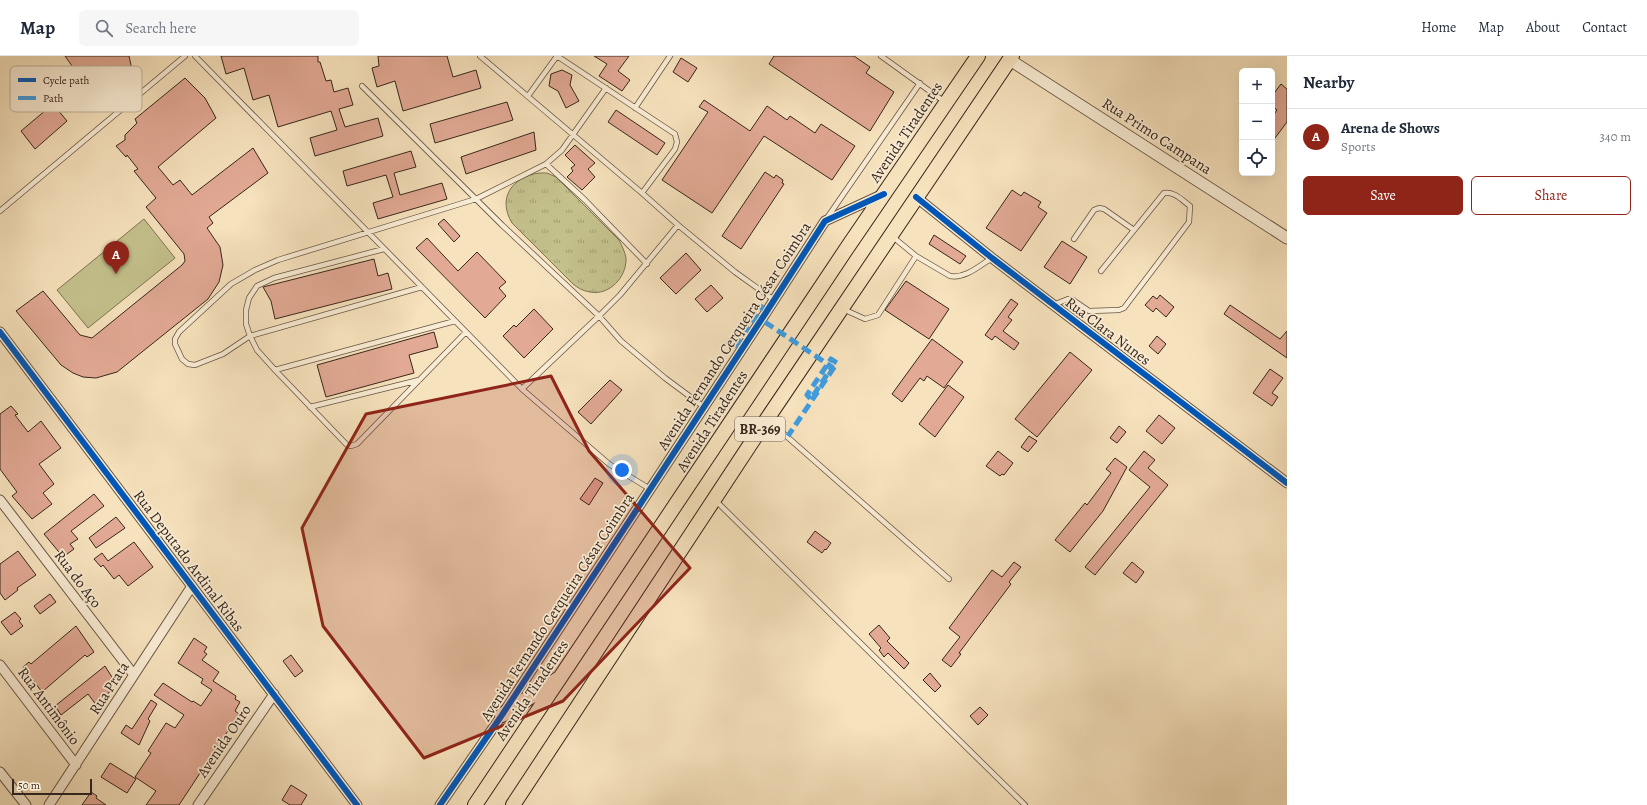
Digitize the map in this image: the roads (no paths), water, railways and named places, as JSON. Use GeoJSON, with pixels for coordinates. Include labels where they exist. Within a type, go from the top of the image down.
{"type":"FeatureCollection","features":[{"type":"Feature","properties":{"kind":"highway","name":"Avenida Tiradentes"},"geometry":{"type":"LineString","coordinates":[[475,805],[978,56]]}},
{"type":"Feature","properties":{"kind":"highway","name":"BR-369"},"geometry":{"type":"LineString","coordinates":[[513,805],[767,419],[1011,58]]}},
{"type":"Feature","properties":{"kind":"highway"},"geometry":{"type":"LineString","coordinates":[[502,715],[563,676]]}},
{"type":"Feature","properties":{"kind":"street","name":"Rua Primo Campana"},"geometry":{"type":"LineString","coordinates":[[1011,58],[1287,238]]}},
{"type":"Feature","properties":{"kind":"street"},"geometry":{"type":"LineString","coordinates":[[824,221],[884,194]]}},
{"type":"Feature","properties":{"kind":"street","name":"Rua Clara Nunes"},"geometry":{"type":"LineString","coordinates":[[916,197],[992,258],[1287,483]]}},
{"type":"Feature","properties":{"kind":"street","name":"Avenida Fernando Cerqueira César Coimbra"},"geometry":{"type":"LineString","coordinates":[[440,805],[502,715],[650,490],[824,221]]}},
{"type":"Feature","properties":{"kind":"street","name":"Rua Deputado Ardinal Ribas"},"geometry":{"type":"LineString","coordinates":[[0,332],[357,805]]}},
{"type":"Feature","properties":{"kind":"street","name":"Rua do Aço"},"geometry":{"type":"LineString","coordinates":[[0,500],[134,675]]}},
{"type":"Feature","properties":{"kind":"street","name":"Rua Prata"},"geometry":{"type":"LineString","coordinates":[[49,805],[192,586]]}},
{"type":"Feature","properties":{"kind":"street","name":"Rua Antimônio"},"geometry":{"type":"LineString","coordinates":[[0,665],[76,764]]}},
{"type":"Feature","properties":{"kind":"street","name":"Avenida Ouro"},"geometry":{"type":"LineString","coordinates":[[198,805],[274,694]]}},
{"type":"Feature","properties":{"kind":"street"},"geometry":{"type":"LineString","coordinates":[[0,772],[26,805]]}},
{"type":"Feature","properties":{"kind":"lane"},"geometry":{"type":"LineString","coordinates":[[142,92],[185,56]]}},
{"type":"Feature","properties":{"kind":"lane"},"geometry":{"type":"LineString","coordinates":[[195,56],[522,389],[609,464],[650,490]]}},
{"type":"Feature","properties":{"kind":"lane"},"geometry":{"type":"LineString","coordinates":[[480,56],[678,225],[735,272],[774,300]]}},
{"type":"Feature","properties":{"kind":"lane"},"geometry":{"type":"LineString","coordinates":[[528,96],[557,56],[675,134],[677,142],[675,149],[642,193]]}},
{"type":"Feature","properties":{"kind":"lane"},"geometry":{"type":"LineString","coordinates":[[635,108],[670,56]]}},
{"type":"Feature","properties":{"kind":"lane"},"geometry":{"type":"LineString","coordinates":[[881,56],[947,103]]}},
{"type":"Feature","properties":{"kind":"lane"},"geometry":{"type":"LineString","coordinates":[[824,221],[920,83]]}},
{"type":"Feature","properties":{"kind":"lane"},"geometry":{"type":"LineString","coordinates":[[362,86],[476,199],[599,316],[621,341],[665,378],[704,407]]}},
{"type":"Feature","properties":{"kind":"lane"},"geometry":{"type":"LineString","coordinates":[[422,287],[250,336],[223,354],[195,364],[188,364],[182,360],[175,344],[175,339],[179,332],[231,284],[255,270],[278,260],[476,199],[546,164],[562,150],[574,135],[606,88]]}},
{"type":"Feature","properties":{"kind":"lane"},"geometry":{"type":"LineString","coordinates":[[0,211],[118,112]]}},
{"type":"Feature","properties":{"kind":"lane"},"geometry":{"type":"LineString","coordinates":[[546,164],[585,200],[647,264]]}},
{"type":"Feature","properties":{"kind":"lane"},"geometry":{"type":"LineString","coordinates":[[1053,305],[1068,299],[1072,300],[1089,312],[1119,310],[1124,308],[1189,222],[1191,214],[1190,206],[1174,194],[1169,192],[1164,193],[1101,271]]}},
{"type":"Feature","properties":{"kind":"lane"},"geometry":{"type":"LineString","coordinates":[[1074,240],[1094,210],[1099,208],[1104,209],[1134,230]]}},
{"type":"Feature","properties":{"kind":"lane"},"geometry":{"type":"LineString","coordinates":[[522,389],[620,294],[647,264],[678,225]]}},
{"type":"Feature","properties":{"kind":"lane"},"geometry":{"type":"LineString","coordinates":[[890,235],[916,256],[950,276],[963,276],[992,258]]}},
{"type":"Feature","properties":{"kind":"lane"},"geometry":{"type":"LineString","coordinates":[[384,249],[274,278],[257,286],[249,298],[246,310],[246,324],[257,350],[347,445],[350,446],[357,444],[466,332]]}},
{"type":"Feature","properties":{"kind":"lane"},"geometry":{"type":"LineString","coordinates":[[841,309],[865,318],[878,315],[916,256]]}},
{"type":"Feature","properties":{"kind":"lane"},"geometry":{"type":"LineString","coordinates":[[275,370],[455,321]]}},
{"type":"Feature","properties":{"kind":"lane"},"geometry":{"type":"LineString","coordinates":[[310,407],[420,379]]}},
{"type":"Feature","properties":{"kind":"lane"},"geometry":{"type":"LineString","coordinates":[[767,419],[949,579]]}},
{"type":"Feature","properties":{"kind":"lane"},"geometry":{"type":"LineString","coordinates":[[714,499],[1025,805]]}},
{"type":"Feature","properties":{"kind":"place","name":"Arena de Shows"},"geometry":{"type":"Point","coordinates":[116,274]}}]}
